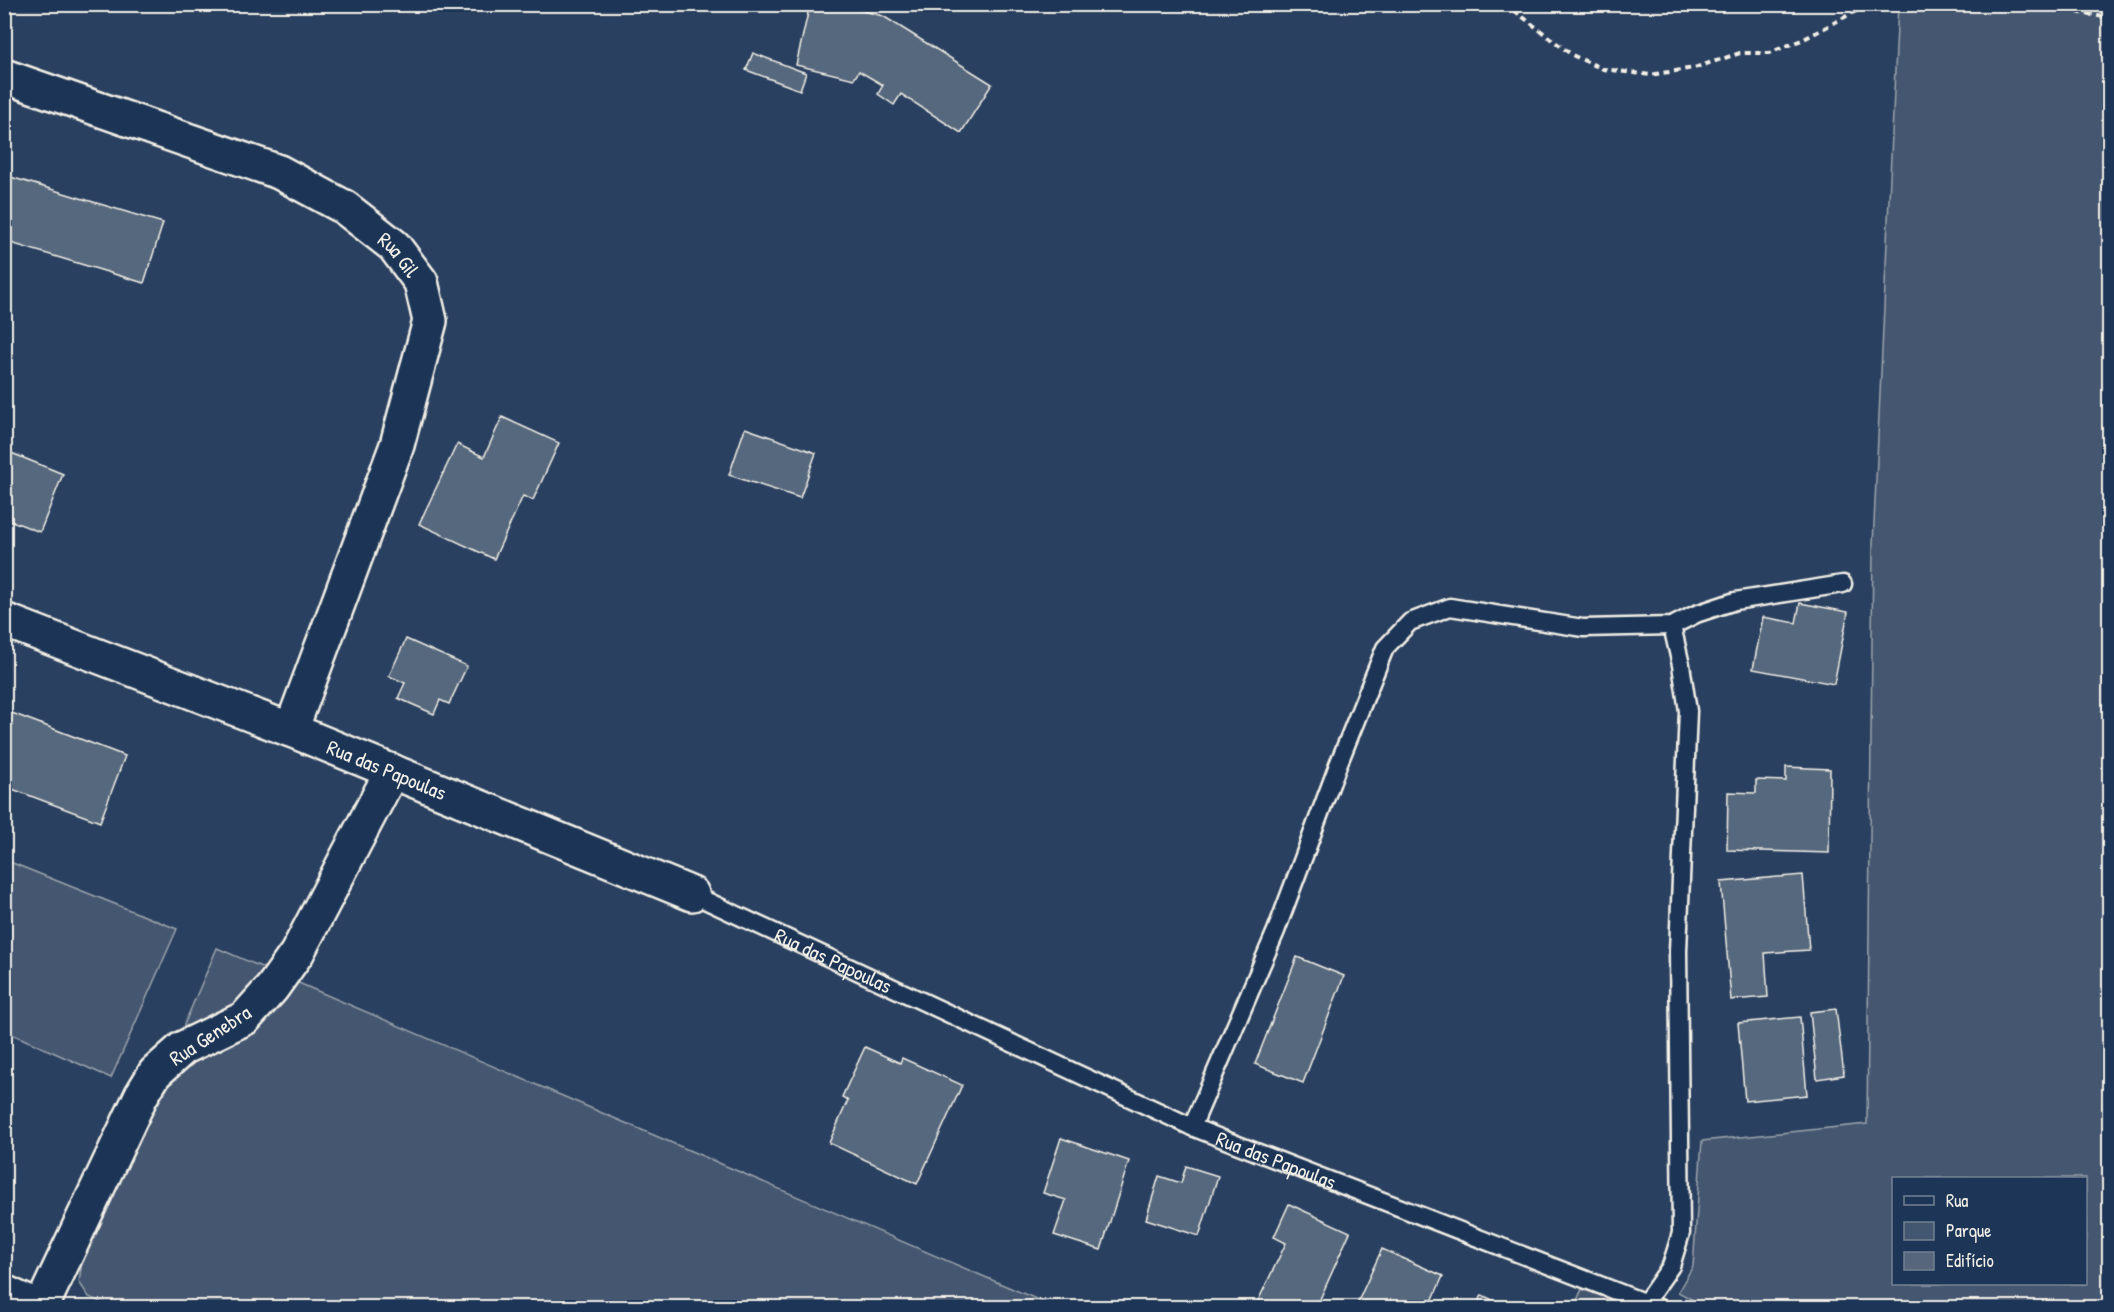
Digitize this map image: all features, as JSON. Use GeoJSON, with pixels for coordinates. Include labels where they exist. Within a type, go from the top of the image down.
{"type":"FeatureCollection","features":[{"type":"Feature","properties":{"kind":"street","name":"Rua Gil"},"geometry":{"type":"LineString","coordinates":[[4,76],[279,172],[344,207],[386,239],[421,282],[430,321],[397,445],[291,730]]}},
{"type":"Feature","properties":{"kind":"street","name":"Rua das Papoulas"},"geometry":{"type":"LineString","coordinates":[[4,620],[291,730],[692,894]]}},
{"type":"Feature","properties":{"kind":"street","name":"Rua Genebra"},"geometry":{"type":"LineString","coordinates":[[40,1308],[141,1096],[155,1073],[183,1048],[245,1018],[272,988],[297,953],[392,771]]}},
{"type":"Feature","properties":{"kind":"street"},"geometry":{"type":"LineString","coordinates":[[4,1292],[40,1308]]}},
{"type":"Feature","properties":{"kind":"lane"},"geometry":{"type":"LineString","coordinates":[[1192,1127],[1276,931],[1338,765],[1385,648],[1410,622],[1450,608],[1583,628],[1672,627],[1696,614],[1735,601],[1843,584]]}},
{"type":"Feature","properties":{"kind":"lane"},"geometry":{"type":"LineString","coordinates":[[1652,1305],[1671,1266],[1682,1233],[1678,951],[1688,711],[1681,664],[1672,627]]}},
{"type":"Feature","properties":{"kind":"lane","name":"Rua das Papoulas"},"geometry":{"type":"LineString","coordinates":[[692,894],[1192,1127],[1652,1305]]}},
{"type":"Feature","properties":{"kind":"path"},"geometry":{"type":"LineString","coordinates":[[1506,4],[1572,55],[1603,69],[1650,75],[1694,68],[1740,53],[1769,53],[1804,39],[1869,4]]}},
{"type":"Feature","properties":{"kind":"path"},"geometry":{"type":"LineString","coordinates":[[2058,4],[2081,13],[2109,18]]}},
{"type":"Feature","properties":{"kind":"green space"},"geometry":{"type":"Polygon","coordinates":[[[1898,5],[2109,5],[2109,1307],[1708,1308],[1678,1292],[1693,1266],[1702,1141],[1867,1124],[1873,545],[1898,5]]]}},
{"type":"Feature","properties":{"kind":"green space"},"geometry":{"type":"Polygon","coordinates":[[[5,860],[177,929],[111,1078],[5,1031],[5,860]]]}},
{"type":"Feature","properties":{"kind":"green space"},"geometry":{"type":"Polygon","coordinates":[[[217,948],[1055,1307],[113,1308],[89,1297],[79,1282],[82,1262],[217,948]]]}},
{"type":"Feature","properties":{"kind":"green space"},"geometry":{"type":"Polygon","coordinates":[[[1582,1289],[1634,1307],[1574,1307],[1582,1289]]]}},
{"type":"Feature","properties":{"kind":"building"},"geometry":{"type":"Polygon","coordinates":[[[810,4],[837,4],[883,16],[992,84],[961,133],[901,94],[894,105],[878,94],[883,85],[859,71],[854,79],[796,65],[810,4]]]}},
{"type":"Feature","properties":{"kind":"building"},"geometry":{"type":"Polygon","coordinates":[[[753,53],[806,73],[800,90],[746,70],[753,53]]]}},
{"type":"Feature","properties":{"kind":"building"},"geometry":{"type":"Polygon","coordinates":[[[4,175],[163,223],[144,283],[4,241],[4,175]]]}},
{"type":"Feature","properties":{"kind":"building"},"geometry":{"type":"Polygon","coordinates":[[[502,417],[559,443],[533,500],[523,496],[494,559],[419,524],[457,444],[484,457],[502,417]]]}},
{"type":"Feature","properties":{"kind":"building"},"geometry":{"type":"Polygon","coordinates":[[[745,428],[816,453],[800,498],[729,475],[745,428]]]}},
{"type":"Feature","properties":{"kind":"building"},"geometry":{"type":"Polygon","coordinates":[[[4,450],[63,474],[40,532],[4,518],[4,450]]]}},
{"type":"Feature","properties":{"kind":"building"},"geometry":{"type":"Polygon","coordinates":[[[1800,603],[1848,612],[1834,684],[1753,669],[1763,617],[1796,623],[1800,603]]]}},
{"type":"Feature","properties":{"kind":"building"},"geometry":{"type":"Polygon","coordinates":[[[406,639],[467,666],[449,704],[440,700],[434,714],[398,698],[405,683],[389,676],[406,639]]]}},
{"type":"Feature","properties":{"kind":"building"},"geometry":{"type":"Polygon","coordinates":[[[4,710],[125,756],[100,822],[4,786],[4,710]]]}},
{"type":"Feature","properties":{"kind":"building"},"geometry":{"type":"Polygon","coordinates":[[[1786,767],[1830,769],[1829,853],[1727,850],[1728,792],[1756,793],[1756,780],[1786,781],[1786,767]]]}},
{"type":"Feature","properties":{"kind":"building"},"geometry":{"type":"Polygon","coordinates":[[[1803,875],[1809,950],[1765,953],[1768,997],[1731,1000],[1721,882],[1803,875]]]}},
{"type":"Feature","properties":{"kind":"building"},"geometry":{"type":"Polygon","coordinates":[[[1297,957],[1344,976],[1303,1083],[1255,1064],[1297,957]]]}},
{"type":"Feature","properties":{"kind":"building"},"geometry":{"type":"Polygon","coordinates":[[[1836,1009],[1844,1075],[1817,1079],[1810,1012],[1836,1009]]]}},
{"type":"Feature","properties":{"kind":"building"},"geometry":{"type":"Polygon","coordinates":[[[1800,1017],[1807,1095],[1745,1101],[1738,1023],[1800,1017]]]}},
{"type":"Feature","properties":{"kind":"building"},"geometry":{"type":"Polygon","coordinates":[[[865,1047],[900,1063],[902,1058],[962,1085],[917,1184],[829,1143],[848,1100],[842,1097],[865,1047]]]}},
{"type":"Feature","properties":{"kind":"building"},"geometry":{"type":"Polygon","coordinates":[[[1061,1138],[1129,1161],[1101,1250],[1054,1235],[1066,1200],[1043,1193],[1061,1138]]]}},
{"type":"Feature","properties":{"kind":"building"},"geometry":{"type":"Polygon","coordinates":[[[1186,1166],[1218,1176],[1199,1236],[1146,1219],[1159,1176],[1181,1183],[1186,1166]]]}},
{"type":"Feature","properties":{"kind":"building"},"geometry":{"type":"Polygon","coordinates":[[[1289,1204],[1350,1232],[1316,1308],[1273,1308],[1258,1301],[1286,1243],[1274,1237],[1289,1204]]]}},
{"type":"Feature","properties":{"kind":"building"},"geometry":{"type":"Polygon","coordinates":[[[1382,1249],[1443,1276],[1429,1308],[1355,1308],[1382,1249]]]}},
{"type":"Feature","properties":{"kind":"building"},"geometry":{"type":"Polygon","coordinates":[[[1482,1295],[1509,1308],[1476,1308],[1482,1295]]]}}]}
